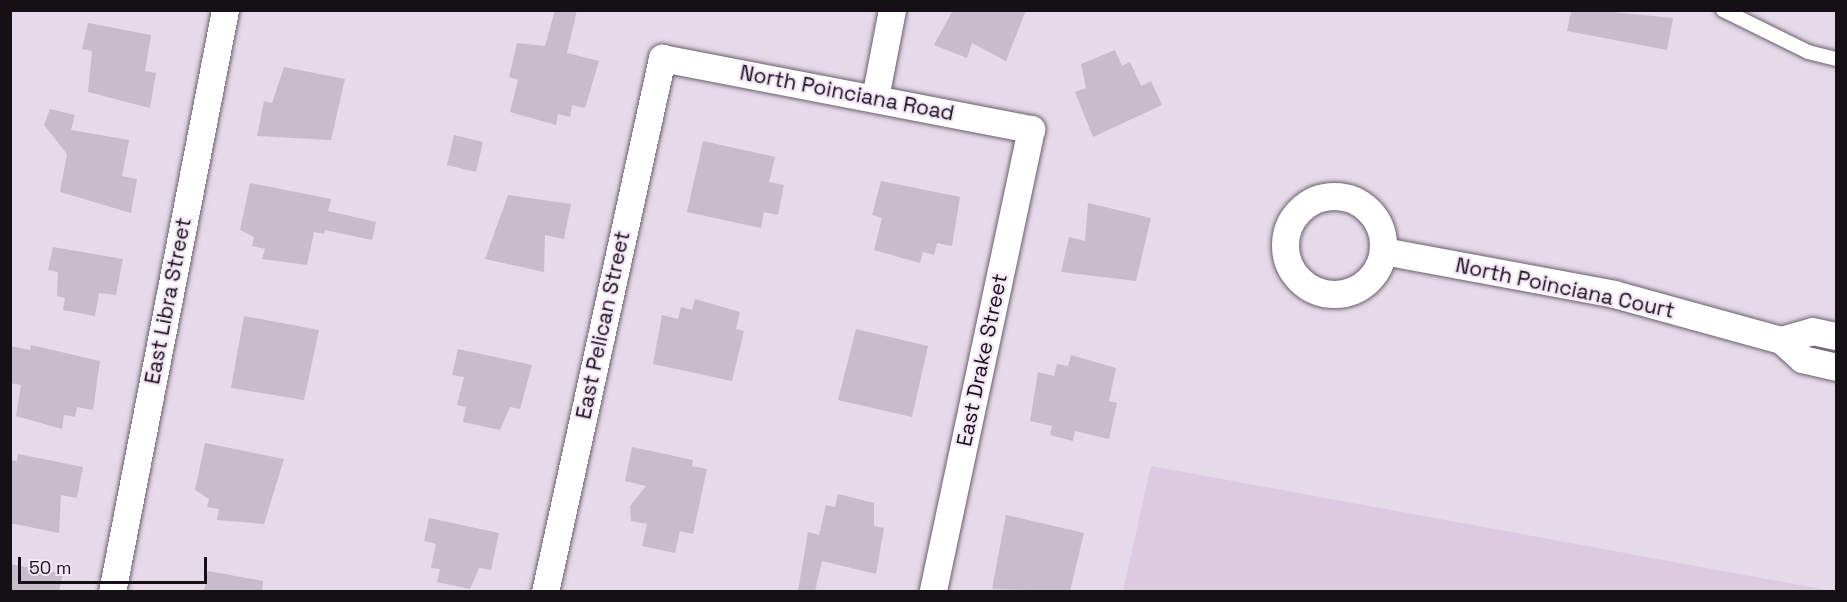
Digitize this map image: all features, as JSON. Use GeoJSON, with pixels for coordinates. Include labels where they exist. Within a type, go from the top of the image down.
{"type":"FeatureCollection","features":[{"type":"Feature","properties":{"kind":"street","name":"East Libra Street"},"geometry":{"type":"LineString","coordinates":[[112,591],[225,10]]}},
{"type":"Feature","properties":{"kind":"street"},"geometry":{"type":"LineString","coordinates":[[875,98],[892,10]]}},
{"type":"Feature","properties":{"kind":"street","name":"North Poinciana Road"},"geometry":{"type":"LineString","coordinates":[[662,58],[1031,129]]}},
{"type":"Feature","properties":{"kind":"street","name":"East Pelican Street"},"geometry":{"type":"LineString","coordinates":[[545,591],[662,58]]}},
{"type":"Feature","properties":{"kind":"street","name":"East Drake Street"},"geometry":{"type":"LineString","coordinates":[[933,591],[1031,129]]}},
{"type":"Feature","properties":{"kind":"street","name":"North Poinciana Court"},"geometry":{"type":"LineString","coordinates":[[1383,251],[1614,294],[1781,340],[1802,359],[1836,368]]}},
{"type":"Feature","properties":{"kind":"street"},"geometry":{"type":"LineString","coordinates":[[1781,340],[1812,331],[1836,336]]}},
{"type":"Feature","properties":{"kind":"lane"},"geometry":{"type":"LineString","coordinates":[[1723,10],[1808,52],[1836,59]]}},
{"type":"Feature","properties":{"kind":"shaded area"},"geometry":{"type":"Polygon","coordinates":[[[1151,466],[1832,591],[1123,591],[1151,466]]]}},
{"type":"Feature","properties":{"kind":"building"},"geometry":{"type":"Polygon","coordinates":[[[555,10],[577,10],[567,53],[599,61],[585,108],[572,105],[570,117],[558,114],[556,125],[510,112],[518,80],[509,77],[517,43],[545,46],[555,10]]]}},
{"type":"Feature","properties":{"kind":"building"},"geometry":{"type":"Polygon","coordinates":[[[953,10],[1026,10],[1006,61],[972,43],[967,58],[934,45],[953,10]]]}},
{"type":"Feature","properties":{"kind":"building"},"geometry":{"type":"Polygon","coordinates":[[[1592,10],[1673,18],[1667,50],[1567,31],[1571,12],[1592,10]]]}},
{"type":"Feature","properties":{"kind":"building"},"geometry":{"type":"Polygon","coordinates":[[[88,23],[151,35],[145,71],[156,73],[150,108],[88,92],[92,51],[82,49],[88,23]]]}},
{"type":"Feature","properties":{"kind":"building"},"geometry":{"type":"Polygon","coordinates":[[[1115,50],[1122,66],[1130,62],[1141,86],[1151,81],[1162,105],[1093,137],[1075,92],[1086,88],[1081,64],[1115,50]]]}},
{"type":"Feature","properties":{"kind":"building"},"geometry":{"type":"Polygon","coordinates":[[[284,67],[345,79],[331,140],[257,136],[264,101],[272,103],[284,67]]]}},
{"type":"Feature","properties":{"kind":"building"},"geometry":{"type":"Polygon","coordinates":[[[50,109],[75,115],[71,130],[129,140],[122,176],[137,179],[131,213],[60,192],[67,154],[44,125],[50,109]]]}},
{"type":"Feature","properties":{"kind":"building"},"geometry":{"type":"Polygon","coordinates":[[[454,135],[483,142],[476,172],[447,165],[454,135]]]}},
{"type":"Feature","properties":{"kind":"building"},"geometry":{"type":"Polygon","coordinates":[[[703,141],[775,157],[769,182],[784,185],[778,215],[764,212],[761,228],[687,212],[703,141]]]}},
{"type":"Feature","properties":{"kind":"building"},"geometry":{"type":"Polygon","coordinates":[[[881,181],[960,197],[952,246],[937,243],[934,255],[923,252],[920,263],[874,250],[882,218],[872,215],[881,181]]]}},
{"type":"Feature","properties":{"kind":"building"},"geometry":{"type":"Polygon","coordinates":[[[250,183],[331,199],[328,211],[376,222],[372,240],[325,230],[324,234],[314,232],[307,265],[262,259],[265,249],[252,246],[254,237],[240,230],[250,183]]]}},
{"type":"Feature","properties":{"kind":"building"},"geometry":{"type":"Polygon","coordinates":[[[508,195],[571,204],[564,239],[545,235],[544,272],[485,259],[508,195]]]}},
{"type":"Feature","properties":{"kind":"building"},"geometry":{"type":"Polygon","coordinates":[[[1088,203],[1151,218],[1136,281],[1061,272],[1069,237],[1085,241],[1088,203]]]}},
{"type":"Feature","properties":{"kind":"building"},"geometry":{"type":"Polygon","coordinates":[[[53,247],[123,259],[116,295],[99,293],[95,316],[63,310],[65,298],[57,296],[58,272],[48,270],[53,247]]]}},
{"type":"Feature","properties":{"kind":"building"},"geometry":{"type":"Polygon","coordinates":[[[695,299],[740,312],[736,329],[744,331],[732,381],[653,364],[662,315],[678,319],[681,307],[692,310],[695,299]]]}},
{"type":"Feature","properties":{"kind":"building"},"geometry":{"type":"Polygon","coordinates":[[[244,316],[319,330],[304,400],[231,388],[244,316]]]}},
{"type":"Feature","properties":{"kind":"building"},"geometry":{"type":"Polygon","coordinates":[[[856,329],[928,346],[912,417],[838,400],[856,329]]]}},
{"type":"Feature","properties":{"kind":"building"},"geometry":{"type":"Polygon","coordinates":[[[31,345],[100,361],[93,410],[77,407],[75,417],[64,415],[62,429],[16,416],[21,385],[10,383],[10,346],[30,350],[31,345]]]}},
{"type":"Feature","properties":{"kind":"building"},"geometry":{"type":"Polygon","coordinates":[[[458,349],[532,365],[520,409],[510,407],[500,430],[463,422],[466,407],[457,405],[464,377],[452,375],[458,349]]]}},
{"type":"Feature","properties":{"kind":"building"},"geometry":{"type":"Polygon","coordinates":[[[1071,355],[1116,368],[1109,401],[1117,403],[1109,439],[1075,431],[1073,441],[1050,435],[1052,426],[1030,421],[1038,372],[1054,376],[1057,364],[1068,366],[1071,355]]]}},
{"type":"Feature","properties":{"kind":"building"},"geometry":{"type":"Polygon","coordinates":[[[205,443],[284,459],[264,524],[217,520],[219,509],[207,507],[209,499],[195,490],[205,443]]]}},
{"type":"Feature","properties":{"kind":"building"},"geometry":{"type":"Polygon","coordinates":[[[632,447],[693,460],[692,466],[707,469],[693,534],[680,531],[675,553],[642,546],[647,524],[631,521],[630,506],[646,486],[625,481],[632,447]]]}},
{"type":"Feature","properties":{"kind":"building"},"geometry":{"type":"Polygon","coordinates":[[[18,454],[83,467],[77,498],[61,495],[59,533],[10,523],[10,460],[17,461],[18,454]]]}},
{"type":"Feature","properties":{"kind":"building"},"geometry":{"type":"Polygon","coordinates":[[[838,494],[874,503],[874,526],[884,528],[876,574],[822,561],[815,591],[798,591],[808,532],[819,535],[826,505],[835,507],[838,494]]]}},
{"type":"Feature","properties":{"kind":"building"},"geometry":{"type":"Polygon","coordinates":[[[1006,515],[1084,533],[1070,591],[992,589],[1006,515]]]}},
{"type":"Feature","properties":{"kind":"building"},"geometry":{"type":"Polygon","coordinates":[[[429,518],[499,533],[491,570],[479,568],[470,589],[437,582],[440,569],[431,568],[436,544],[424,541],[429,518]]]}},
{"type":"Feature","properties":{"kind":"building"},"geometry":{"type":"Polygon","coordinates":[[[10,564],[63,574],[59,591],[10,591],[10,564]]]}},
{"type":"Feature","properties":{"kind":"building"},"geometry":{"type":"Polygon","coordinates":[[[208,571],[263,581],[262,591],[204,591],[208,571]]]}}]}
